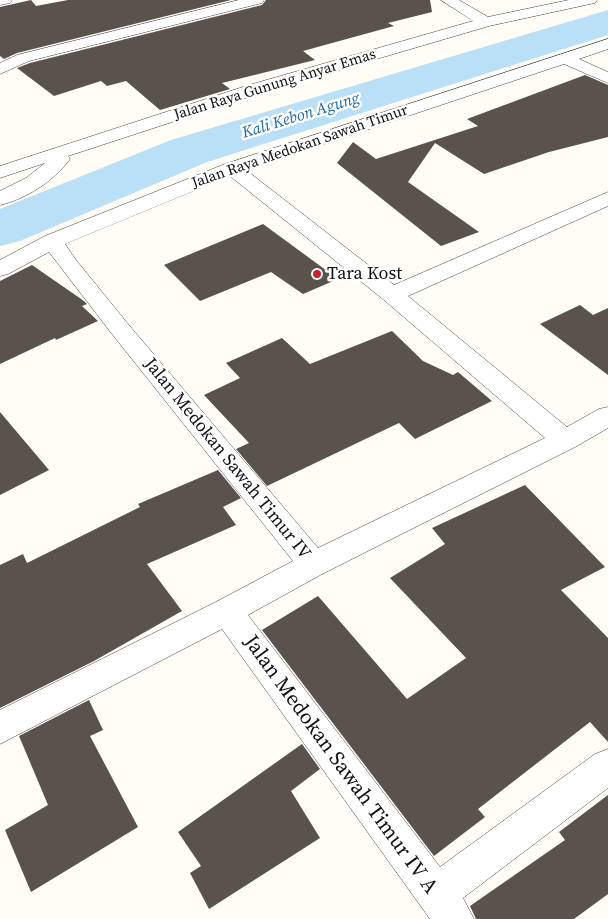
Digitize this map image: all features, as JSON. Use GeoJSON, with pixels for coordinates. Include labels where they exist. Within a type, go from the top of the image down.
{"type":"FeatureCollection","features":[{"type":"Feature","properties":{"kind":"street"},"geometry":{"type":"LineString","coordinates":[[0,1],[5,0]]}},
{"type":"Feature","properties":{"kind":"street"},"geometry":{"type":"LineString","coordinates":[[0,59],[22,58],[258,0]]}},
{"type":"Feature","properties":{"kind":"street"},"geometry":{"type":"LineString","coordinates":[[448,0],[486,22]]}},
{"type":"Feature","properties":{"kind":"street","name":"Jalan Raya Gunung Anyar Emas"},"geometry":{"type":"LineString","coordinates":[[0,172],[255,89],[486,22],[590,0]]}},
{"type":"Feature","properties":{"kind":"street","name":"Jalan Raya Medokan Sawah Timur"},"geometry":{"type":"LineString","coordinates":[[0,269],[53,241],[232,168],[608,44]]}},
{"type":"Feature","properties":{"kind":"street"},"geometry":{"type":"LineString","coordinates":[[0,69],[22,58]]}},
{"type":"Feature","properties":{"kind":"street"},"geometry":{"type":"LineString","coordinates":[[564,58],[608,78]]}},
{"type":"Feature","properties":{"kind":"street"},"geometry":{"type":"LineString","coordinates":[[0,199],[41,177],[54,167],[66,152]]}},
{"type":"Feature","properties":{"kind":"street"},"geometry":{"type":"LineString","coordinates":[[232,168],[392,295],[565,440]]}},
{"type":"Feature","properties":{"kind":"street"},"geometry":{"type":"LineString","coordinates":[[392,295],[608,198]]}},
{"type":"Feature","properties":{"kind":"street","name":"Jalan Medokan Sawah Timur IV"},"geometry":{"type":"LineString","coordinates":[[0,728],[227,611],[313,564],[120,329],[68,264],[53,241]]}},
{"type":"Feature","properties":{"kind":"street"},"geometry":{"type":"LineString","coordinates":[[313,564],[565,440],[608,416]]}},
{"type":"Feature","properties":{"kind":"street","name":"Jalan Medokan Sawah Timur IV A"},"geometry":{"type":"LineString","coordinates":[[227,611],[445,906]]}},
{"type":"Feature","properties":{"kind":"street"},"geometry":{"type":"LineString","coordinates":[[445,906],[608,766]]}},
{"type":"Feature","properties":{"kind":"building"},"geometry":{"type":"Polygon","coordinates":[[[31,0],[36,6],[68,0],[231,0],[17,53],[4,59],[0,56],[0,7],[31,0]]]}},
{"type":"Feature","properties":{"kind":"building"},"geometry":{"type":"Polygon","coordinates":[[[266,0],[430,0],[432,12],[388,23],[394,26],[303,51],[315,60],[222,83],[230,89],[160,110],[126,81],[107,86],[101,81],[54,96],[17,68],[30,63],[262,5],[266,0]]]}},
{"type":"Feature","properties":{"kind":"building"},"geometry":{"type":"Polygon","coordinates":[[[585,75],[608,85],[608,137],[549,152],[484,174],[435,143],[408,182],[479,232],[441,246],[337,163],[353,142],[376,159],[478,126],[467,119],[585,75]]]}},
{"type":"Feature","properties":{"kind":"building"},"geometry":{"type":"Polygon","coordinates":[[[263,224],[338,279],[303,294],[271,272],[200,301],[164,265],[263,224]]]}},
{"type":"Feature","properties":{"kind":"building"},"geometry":{"type":"Polygon","coordinates":[[[32,265],[84,301],[87,304],[82,306],[98,321],[56,340],[55,338],[0,364],[0,281],[32,265]]]}},
{"type":"Feature","properties":{"kind":"building"},"geometry":{"type":"Polygon","coordinates":[[[580,305],[593,315],[608,308],[608,375],[540,324],[580,305]]]}},
{"type":"Feature","properties":{"kind":"building"},"geometry":{"type":"Polygon","coordinates":[[[392,331],[423,361],[453,375],[458,372],[492,401],[415,439],[399,423],[267,486],[236,449],[249,443],[204,395],[240,378],[226,363],[282,338],[310,364],[392,331]]]}},
{"type":"Feature","properties":{"kind":"building"},"geometry":{"type":"Polygon","coordinates":[[[0,412],[49,470],[0,495],[0,412]]]}},
{"type":"Feature","properties":{"kind":"building"},"geometry":{"type":"Polygon","coordinates":[[[218,470],[241,498],[223,507],[236,525],[147,564],[182,611],[94,661],[0,708],[0,565],[23,554],[27,563],[140,507],[138,504],[218,470]]]}},
{"type":"Feature","properties":{"kind":"building"},"geometry":{"type":"Polygon","coordinates":[[[525,485],[605,567],[561,590],[608,638],[608,742],[590,722],[478,809],[485,817],[434,856],[262,630],[318,596],[407,699],[466,658],[390,578],[445,544],[432,528],[525,485]]]}},
{"type":"Feature","properties":{"kind":"building"},"geometry":{"type":"Polygon","coordinates":[[[89,700],[103,730],[90,736],[138,827],[31,892],[5,830],[48,805],[19,736],[89,700]]]}},
{"type":"Feature","properties":{"kind":"building"},"geometry":{"type":"Polygon","coordinates":[[[302,744],[320,769],[291,791],[320,838],[209,909],[190,873],[201,866],[178,832],[302,744]]]}},
{"type":"Feature","properties":{"kind":"building"},"geometry":{"type":"Polygon","coordinates":[[[608,795],[608,894],[574,919],[476,919],[470,906],[565,840],[559,832],[608,795]]]}},
{"type":"Feature","properties":{"kind":"waterway","name":"Kali Kebon Agung"},"geometry":{"type":"LineString","coordinates":[[0,229],[189,151],[608,22]]}},
{"type":"Feature","properties":{"kind":"place","name":"Tara Kost"},"geometry":{"type":"Point","coordinates":[317,274]}}]}
